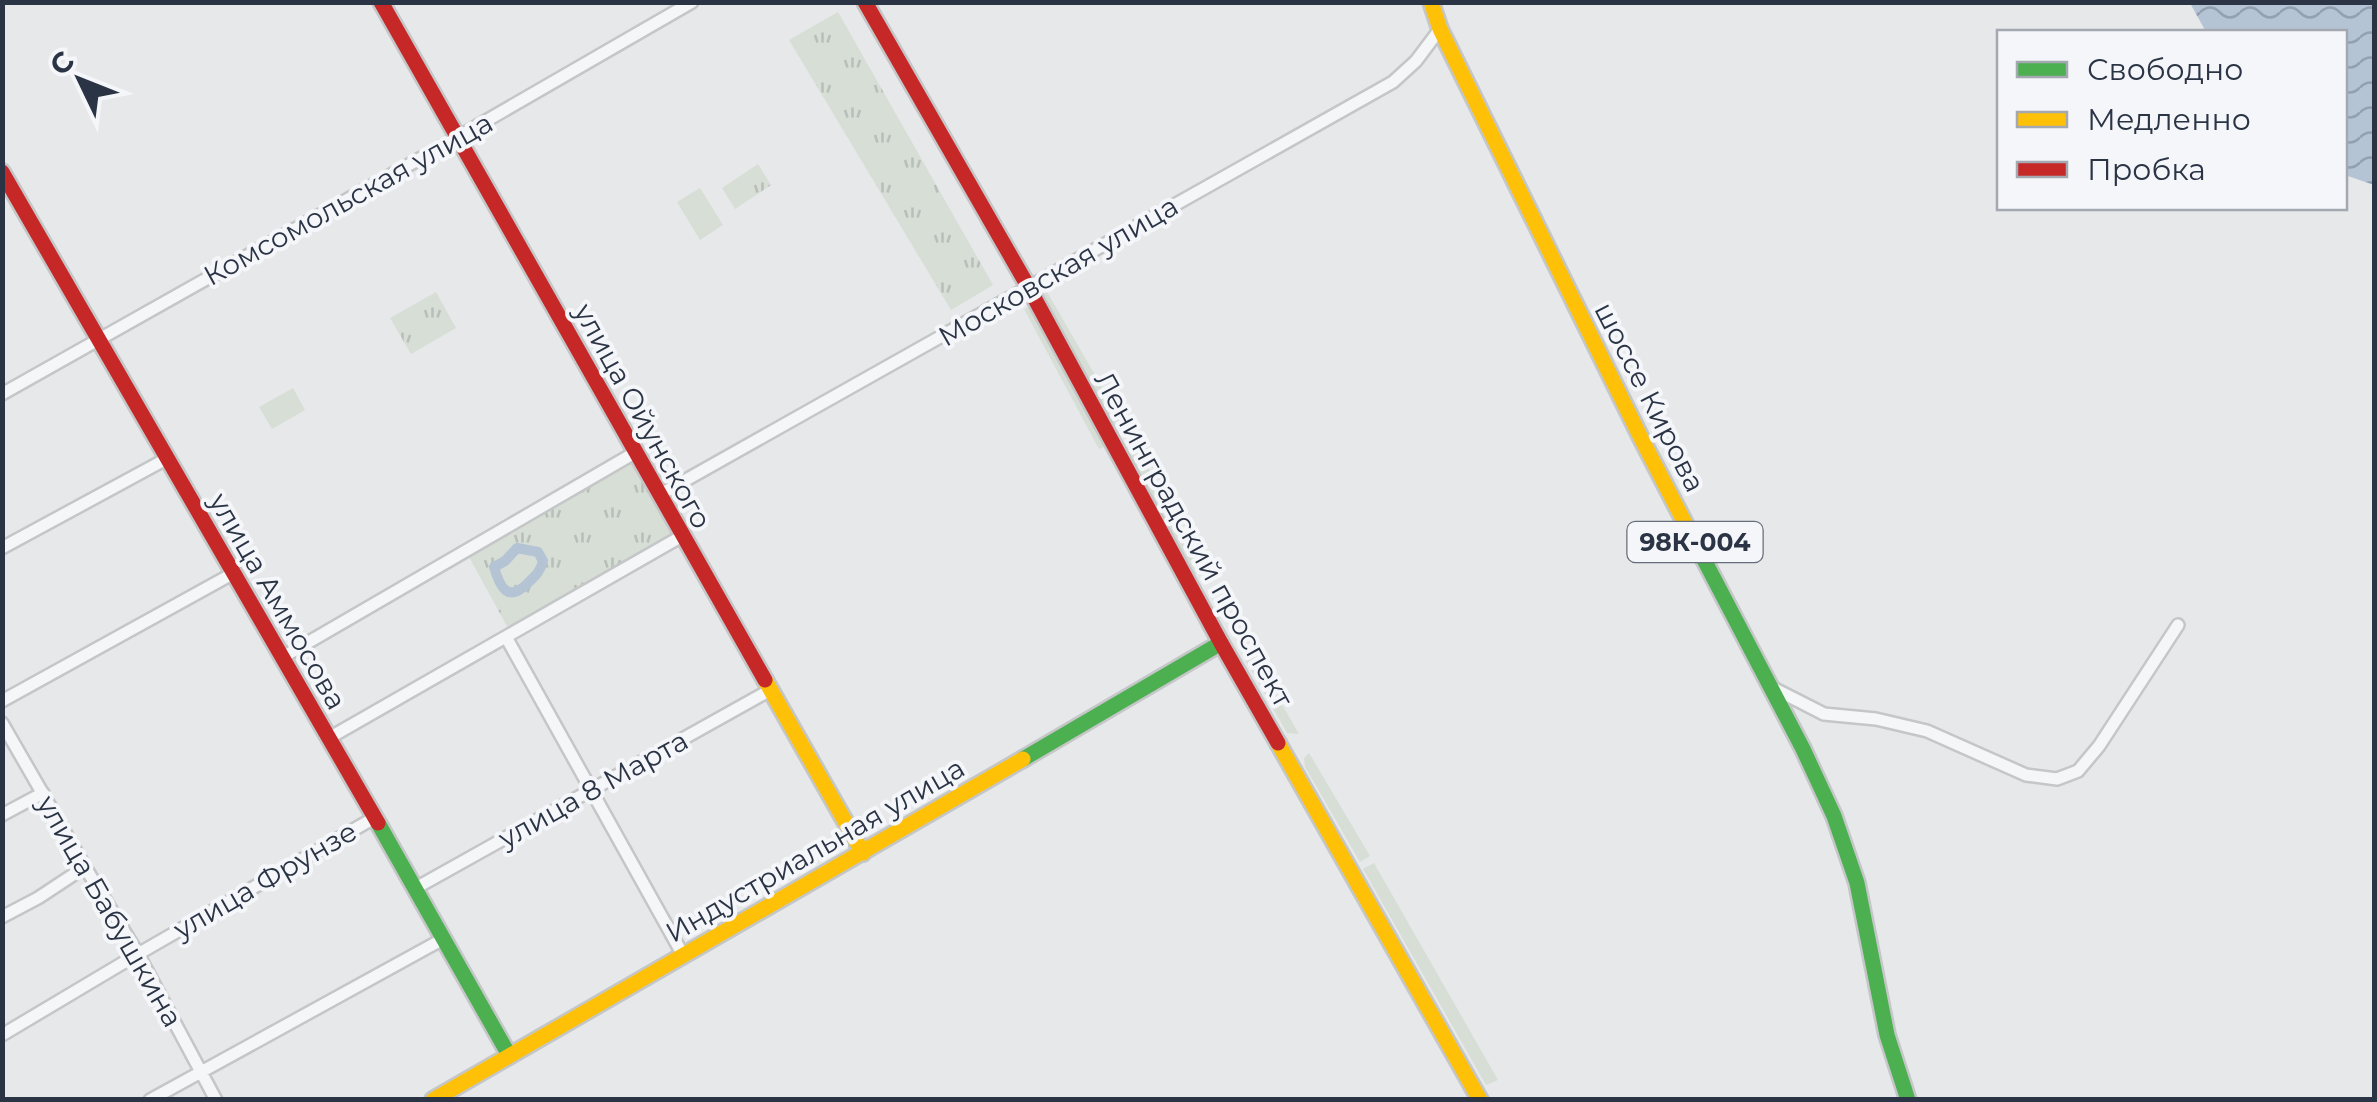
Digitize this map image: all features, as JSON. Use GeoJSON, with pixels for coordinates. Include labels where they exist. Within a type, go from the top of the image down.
{"type":"FeatureCollection","features":[{"type":"Feature","properties":{"kind":"main road","name":"улица Ойунского"},"geometry":{"type":"LineString","coordinates":[[381,2],[863,853]]}},
{"type":"Feature","properties":{"kind":"main road","name":"Ленинградский проспект"},"geometry":{"type":"LineString","coordinates":[[865,2],[1029,288],[1220,644],[1480,1100]]}},
{"type":"Feature","properties":{"kind":"main road","name":"шоссе Кирова"},"geometry":{"type":"LineString","coordinates":[[1431,2],[1440,29],[1641,438],[1821,786],[1850,858],[1881,1013],[1908,1100]]}},
{"type":"Feature","properties":{"kind":"main road","name":"улица Аммосова"},"geometry":{"type":"LineString","coordinates":[[2,172],[509,1056]]}},
{"type":"Feature","properties":{"kind":"main road","name":"Индустриальная улица"},"geometry":{"type":"LineString","coordinates":[[433,1100],[1220,644]]}},
{"type":"Feature","properties":{"kind":"street","name":"Комсомольская улица"},"geometry":{"type":"LineString","coordinates":[[2,394],[692,2]]}},
{"type":"Feature","properties":{"kind":"street","name":"Московская улица"},"geometry":{"type":"LineString","coordinates":[[661,494],[1393,82],[1416,61],[1440,29]]}},
{"type":"Feature","properties":{"kind":"street"},"geometry":{"type":"LineString","coordinates":[[283,656],[636,452]]}},
{"type":"Feature","properties":{"kind":"street"},"geometry":{"type":"LineString","coordinates":[[2,548],[168,458]]}},
{"type":"Feature","properties":{"kind":"street"},"geometry":{"type":"LineString","coordinates":[[329,738],[682,536]]}},
{"type":"Feature","properties":{"kind":"street"},"geometry":{"type":"LineString","coordinates":[[2,701],[232,574]]}},
{"type":"Feature","properties":{"kind":"street"},"geometry":{"type":"LineString","coordinates":[[1771,687],[1824,714],[1876,719],[1926,732],[2026,774],[2057,779],[2078,771],[2099,746],[2178,625]]}},
{"type":"Feature","properties":{"kind":"street"},"geometry":{"type":"LineString","coordinates":[[506,637],[683,955]]}},
{"type":"Feature","properties":{"kind":"street","name":"улица 8 Марта"},"geometry":{"type":"LineString","coordinates":[[414,889],[772,690]]}},
{"type":"Feature","properties":{"kind":"street","name":"улица Бабушкина"},"geometry":{"type":"LineString","coordinates":[[2,723],[138,954],[216,1100]]}},
{"type":"Feature","properties":{"kind":"street"},"geometry":{"type":"LineString","coordinates":[[2,816],[42,793]]}},
{"type":"Feature","properties":{"kind":"street","name":"улица Фрунзе"},"geometry":{"type":"LineString","coordinates":[[2,1035],[374,818]]}},
{"type":"Feature","properties":{"kind":"street"},"geometry":{"type":"LineString","coordinates":[[2,917],[85,868]]}},
{"type":"Feature","properties":{"kind":"street"},"geometry":{"type":"LineString","coordinates":[[150,1100],[443,939]]}},
{"type":"Feature","properties":{"kind":"green space"},"geometry":{"type":"Polygon","coordinates":[[[838,12],[993,285],[951,310],[789,40],[838,12]]]}},
{"type":"Feature","properties":{"kind":"green space"},"geometry":{"type":"Polygon","coordinates":[[[758,164],[771,185],[735,209],[722,188],[758,164]]]}},
{"type":"Feature","properties":{"kind":"green space"},"geometry":{"type":"Polygon","coordinates":[[[700,188],[723,225],[700,240],[677,202],[700,188]]]}},
{"type":"Feature","properties":{"kind":"green space"},"geometry":{"type":"Polygon","coordinates":[[[1046,290],[1122,422],[1112,428],[1041,301],[1046,290]]]}},
{"type":"Feature","properties":{"kind":"green space"},"geometry":{"type":"Polygon","coordinates":[[[436,292],[456,328],[411,354],[390,318],[436,292]]]}},
{"type":"Feature","properties":{"kind":"green space"},"geometry":{"type":"Polygon","coordinates":[[[1029,306],[1106,446],[1099,449],[1024,309],[1029,306]]]}},
{"type":"Feature","properties":{"kind":"green space"},"geometry":{"type":"Polygon","coordinates":[[[293,388],[305,410],[272,429],[259,407],[293,388]]]}},
{"type":"Feature","properties":{"kind":"green space"},"geometry":{"type":"Polygon","coordinates":[[[1116,440],[1136,446],[1205,569],[1195,574],[1116,440]]]}},
{"type":"Feature","properties":{"kind":"green space"},"geometry":{"type":"Polygon","coordinates":[[[1140,446],[1146,446],[1214,564],[1209,568],[1140,446]]]}},
{"type":"Feature","properties":{"kind":"green space"},"geometry":{"type":"Polygon","coordinates":[[[631,462],[674,538],[509,630],[468,555],[631,462]]]}},
{"type":"Feature","properties":{"kind":"green space"},"geometry":{"type":"Polygon","coordinates":[[[1245,640],[1299,734],[1287,733],[1237,645],[1245,640]]]}},
{"type":"Feature","properties":{"kind":"green space"},"geometry":{"type":"Polygon","coordinates":[[[1309,753],[1370,856],[1360,862],[1305,767],[1304,758],[1309,753]]]}},
{"type":"Feature","properties":{"kind":"green space"},"geometry":{"type":"Polygon","coordinates":[[[1374,863],[1498,1080],[1486,1085],[1363,869],[1374,863]]]}},
{"type":"Feature","properties":{"kind":"water"},"geometry":{"type":"Polygon","coordinates":[[[2190,3],[2374,3],[2374,185],[2347,176],[2347,30],[2205,30],[2190,3]]]}},
{"type":"Feature","properties":{"kind":"waterway"},"geometry":{"type":"LineString","coordinates":[[517,548],[538,552],[543,561],[528,583],[510,592],[502,587],[494,567],[517,548]]}},
{"type":"Feature","properties":{"kind":"traffic: fast"},"geometry":{"type":"LineString","coordinates":[[1688,529],[1834,816],[1857,883],[1887,1035],[1908,1100]]}},
{"type":"Feature","properties":{"kind":"traffic: fast"},"geometry":{"type":"LineString","coordinates":[[1023,759],[1221,643]]}},
{"type":"Feature","properties":{"kind":"traffic: fast"},"geometry":{"type":"LineString","coordinates":[[378,823],[509,1055]]}},
{"type":"Feature","properties":{"kind":"traffic: slow"},"geometry":{"type":"LineString","coordinates":[[1431,2],[1440,29],[1688,529]]}},
{"type":"Feature","properties":{"kind":"traffic: slow"},"geometry":{"type":"LineString","coordinates":[[765,680],[863,853]]}},
{"type":"Feature","properties":{"kind":"traffic: slow"},"geometry":{"type":"LineString","coordinates":[[1278,743],[1480,1100]]}},
{"type":"Feature","properties":{"kind":"traffic: slow"},"geometry":{"type":"LineString","coordinates":[[433,1100],[1023,759]]}},
{"type":"Feature","properties":{"kind":"traffic: jam"},"geometry":{"type":"LineString","coordinates":[[381,2],[765,680]]}},
{"type":"Feature","properties":{"kind":"traffic: jam"},"geometry":{"type":"LineString","coordinates":[[865,2],[1029,288],[1278,743]]}},
{"type":"Feature","properties":{"kind":"traffic: jam"},"geometry":{"type":"LineString","coordinates":[[2,172],[378,823]]}}]}
